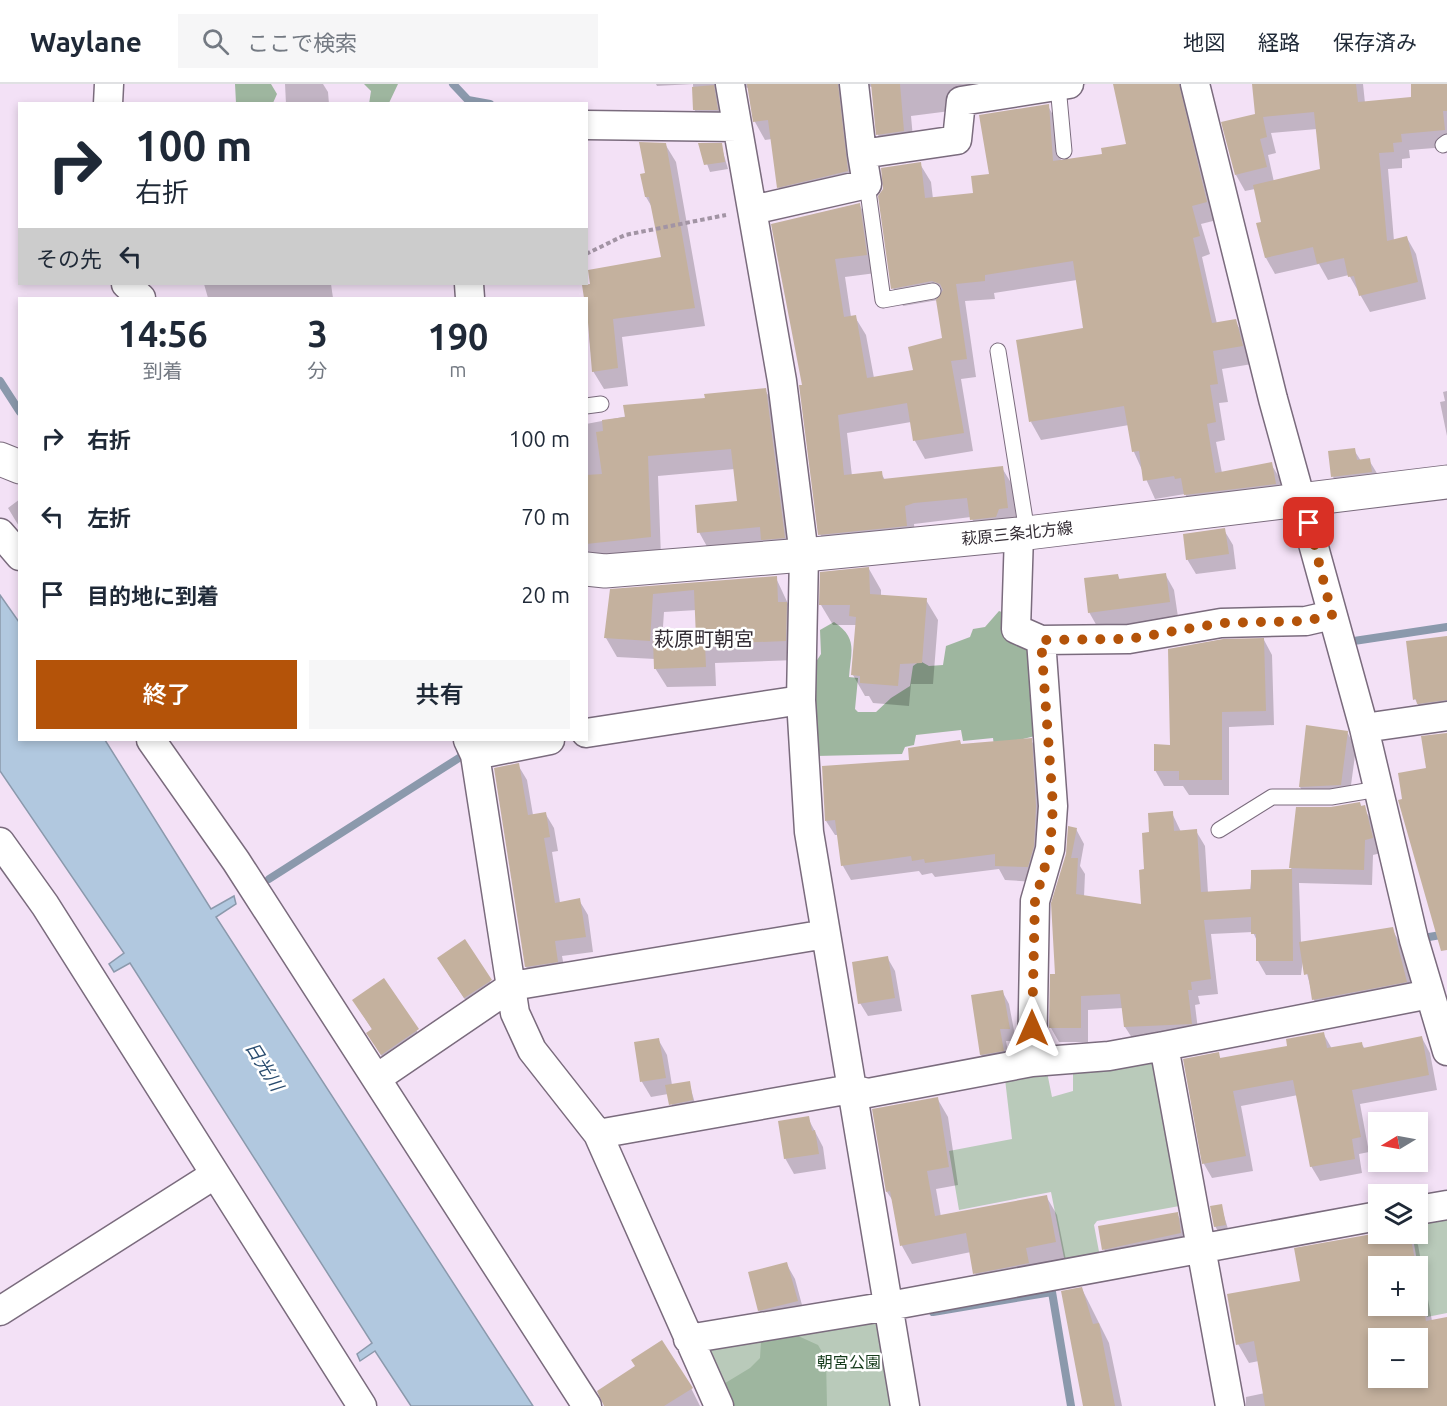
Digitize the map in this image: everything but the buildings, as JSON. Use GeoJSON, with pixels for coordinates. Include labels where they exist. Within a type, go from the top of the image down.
{"type":"FeatureCollection","features":[{"type":"Feature","properties":{"kind":"main road"},"geometry":{"type":"LineString","coordinates":[[0,459],[18,466]]}},
{"type":"Feature","properties":{"kind":"main road","name":"萩原三条北方線"},"geometry":{"type":"LineString","coordinates":[[588,569],[605,571],[804,555],[1023,533],[1447,482]]}},
{"type":"Feature","properties":{"kind":"street"},"geometry":{"type":"LineString","coordinates":[[108,102],[109,84]]}},
{"type":"Feature","properties":{"kind":"street"},"geometry":{"type":"LineString","coordinates":[[730,84],[782,381],[804,555],[801,700],[809,832],[905,1406]]}},
{"type":"Feature","properties":{"kind":"street"},"geometry":{"type":"LineString","coordinates":[[753,210],[867,184],[854,84]]}},
{"type":"Feature","properties":{"kind":"street"},"geometry":{"type":"LineString","coordinates":[[1195,84],[1270,388],[1303,500],[1364,728],[1430,994],[1447,1051]]}},
{"type":"Feature","properties":{"kind":"street"},"geometry":{"type":"LineString","coordinates":[[862,154],[957,140],[961,101],[985,90],[1064,85]]}},
{"type":"Feature","properties":{"kind":"street"},"geometry":{"type":"LineString","coordinates":[[588,125],[737,127]]}},
{"type":"Feature","properties":{"kind":"street"},"geometry":{"type":"LineString","coordinates":[[127,285],[140,297]]}},
{"type":"Feature","properties":{"kind":"street"},"geometry":{"type":"LineString","coordinates":[[0,533],[18,554]]}},
{"type":"Feature","properties":{"kind":"street"},"geometry":{"type":"LineString","coordinates":[[1023,533],[1016,629],[1041,640],[1129,639],[1221,623],[1306,621],[1332,615]]}},
{"type":"Feature","properties":{"kind":"street"},"geometry":{"type":"LineString","coordinates":[[1032,1062],[1035,901],[1050,849],[1053,806],[1041,640]]}},
{"type":"Feature","properties":{"kind":"street"},"geometry":{"type":"LineString","coordinates":[[588,733],[801,700]]}},
{"type":"Feature","properties":{"kind":"street"},"geometry":{"type":"LineString","coordinates":[[1364,728],[1447,716]]}},
{"type":"Feature","properties":{"kind":"street"},"geometry":{"type":"LineString","coordinates":[[152,741],[236,861],[587,1406]]}},
{"type":"Feature","properties":{"kind":"street"},"geometry":{"type":"LineString","coordinates":[[539,741],[471,747],[515,1013],[532,1050],[598,1134],[718,1406]]}},
{"type":"Feature","properties":{"kind":"street"},"geometry":{"type":"LineString","coordinates":[[0,842],[45,904],[362,1406]]}},
{"type":"Feature","properties":{"kind":"street"},"geometry":{"type":"LineString","coordinates":[[377,1078],[512,986],[826,934]]}},
{"type":"Feature","properties":{"kind":"street"},"geometry":{"type":"LineString","coordinates":[[598,1134],[851,1089],[868,1093],[1032,1062],[1109,1056],[1430,994]]}},
{"type":"Feature","properties":{"kind":"street"},"geometry":{"type":"LineString","coordinates":[[1164,1046],[1230,1406]]}},
{"type":"Feature","properties":{"kind":"street"},"geometry":{"type":"LineString","coordinates":[[0,1311],[214,1174]]}},
{"type":"Feature","properties":{"kind":"street"},"geometry":{"type":"LineString","coordinates":[[1428,1208],[1447,1204]]}},
{"type":"Feature","properties":{"kind":"street"},"geometry":{"type":"LineString","coordinates":[[688,1339],[889,1306],[1368,1218]]}},
{"type":"Feature","properties":{"kind":"lane"},"geometry":{"type":"LineString","coordinates":[[1064,85],[1064,151]]}},
{"type":"Feature","properties":{"kind":"lane"},"geometry":{"type":"LineString","coordinates":[[867,184],[883,300],[933,291]]}},
{"type":"Feature","properties":{"kind":"lane"},"geometry":{"type":"LineString","coordinates":[[998,351],[1023,533]]}},
{"type":"Feature","properties":{"kind":"lane"},"geometry":{"type":"LineString","coordinates":[[1220,830],[1272,797],[1331,797],[1378,789]]}},
{"type":"Feature","properties":{"kind":"path"},"geometry":{"type":"LineString","coordinates":[[588,253],[625,234],[753,210]]}},
{"type":"Feature","properties":{"kind":"green space"},"geometry":{"type":"Polygon","coordinates":[[[235,84],[271,84],[277,94],[273,102],[236,102],[235,84]]]}},
{"type":"Feature","properties":{"kind":"green space"},"geometry":{"type":"Polygon","coordinates":[[[364,84],[398,84],[389,102],[369,102],[371,91],[364,84]]]}},
{"type":"Feature","properties":{"kind":"green space"},"geometry":{"type":"Polygon","coordinates":[[[999,611],[1010,615],[1035,647],[1035,736],[994,746],[993,738],[963,741],[961,730],[916,735],[914,745],[905,747],[902,754],[816,756],[812,668],[821,654],[820,630],[834,622],[847,634],[851,646],[849,677],[858,678],[855,709],[858,712],[876,712],[891,698],[910,686],[913,666],[920,661],[929,666],[943,665],[946,646],[970,637],[973,629],[985,627],[999,611]]]}},
{"type":"Feature","properties":{"kind":"green space"},"geometry":{"type":"Polygon","coordinates":[[[1151,1059],[1159,1064],[1185,1205],[1097,1221],[1094,1225],[1100,1257],[1065,1263],[1051,1192],[959,1210],[949,1151],[1012,1139],[1005,1079],[1047,1072],[1052,1097],[1073,1091],[1073,1069],[1151,1059]]]}},
{"type":"Feature","properties":{"kind":"green space"},"geometry":{"type":"Polygon","coordinates":[[[1447,1213],[1447,1313],[1427,1317],[1428,1256],[1416,1256],[1414,1244],[1428,1244],[1428,1216],[1447,1213]]]}},
{"type":"Feature","properties":{"kind":"green space","name":"朝宮公園"},"geometry":{"type":"Polygon","coordinates":[[[886,1310],[901,1406],[727,1406],[708,1353],[713,1341],[886,1310]]]}},
{"type":"Feature","properties":{"kind":"green space"},"geometry":{"type":"Polygon","coordinates":[[[796,1335],[818,1345],[826,1359],[827,1406],[733,1406],[722,1385],[750,1368],[760,1358],[761,1342],[796,1335]]]}},
{"type":"Feature","properties":{"kind":"water","name":"日光川"},"geometry":{"type":"Polygon","coordinates":[[[0,595],[18,621],[18,741],[106,741],[211,909],[234,896],[236,904],[216,917],[533,1406],[411,1406],[375,1351],[360,1361],[357,1354],[372,1343],[130,963],[114,972],[109,964],[124,953],[0,771],[0,595]]]}},
{"type":"Feature","properties":{"kind":"waterway"},"geometry":{"type":"LineString","coordinates":[[453,84],[468,100],[479,102]]}},
{"type":"Feature","properties":{"kind":"waterway"},"geometry":{"type":"LineString","coordinates":[[0,381],[18,409]]}},
{"type":"Feature","properties":{"kind":"waterway"},"geometry":{"type":"LineString","coordinates":[[1354,641],[1447,627]]}},
{"type":"Feature","properties":{"kind":"waterway"},"geometry":{"type":"LineString","coordinates":[[269,879],[462,756],[460,749]]}},
{"type":"Feature","properties":{"kind":"waterway"},"geometry":{"type":"LineString","coordinates":[[1429,937],[1447,934]]}},
{"type":"Feature","properties":{"kind":"waterway"},"geometry":{"type":"LineString","coordinates":[[933,1312],[1052,1292],[1071,1406]]}},
{"type":"Feature","properties":{"kind":"district","name":"萩原町朝宮"},"geometry":{"type":"Point","coordinates":[704,638]}},
{"type":"Feature","properties":{"kind":"route"},"geometry":{"type":"LineString","coordinates":[[1032,1028],[1032,950],[1035,901],[1050,849],[1053,806],[1041,640],[1129,639],[1221,623],[1271,620],[1306,621],[1332,615],[1309,523]]}}]}
